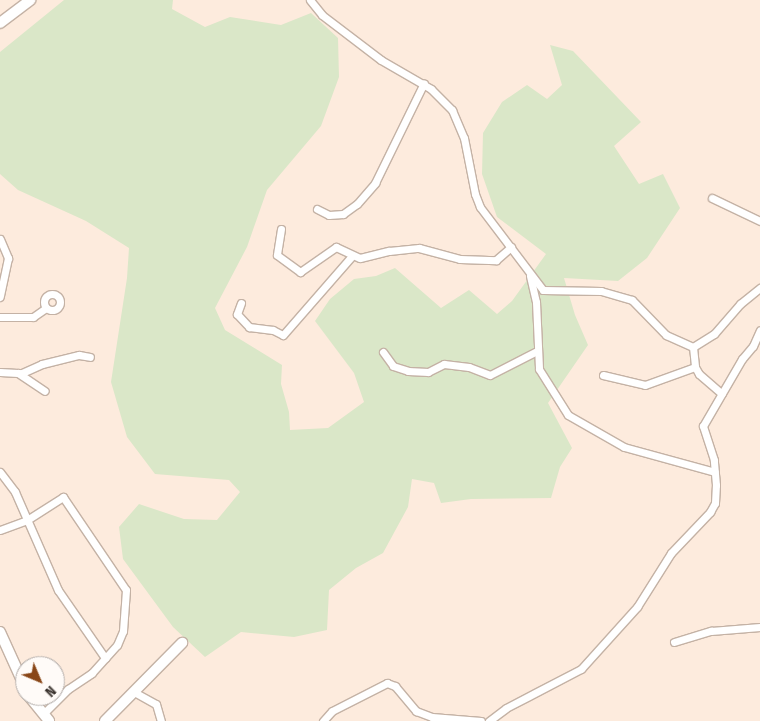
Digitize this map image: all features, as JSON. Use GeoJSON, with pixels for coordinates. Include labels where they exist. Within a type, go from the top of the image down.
{"type":"FeatureCollection","features":[{"type":"Feature","properties":{"kind":"street"},"geometry":{"type":"LineString","coordinates":[[0,23],[30,0]]}},
{"type":"Feature","properties":{"kind":"street"},"geometry":{"type":"LineString","coordinates":[[310,0],[322,14],[381,60],[424,83],[443,99],[457,119],[469,154],[475,194],[485,215],[528,271],[549,292],[601,291],[632,300],[666,335],[693,347]]}},
{"type":"Feature","properties":{"kind":"street"},"geometry":{"type":"LineString","coordinates":[[318,209],[329,215],[343,214],[357,204],[375,183],[424,83]]}},
{"type":"Feature","properties":{"kind":"street"},"geometry":{"type":"LineString","coordinates":[[712,198],[760,221]]}},
{"type":"Feature","properties":{"kind":"street"},"geometry":{"type":"LineString","coordinates":[[281,229],[277,255],[300,272],[336,247],[352,256],[360,258],[388,251],[419,248],[460,259],[496,260],[511,247]]}},
{"type":"Feature","properties":{"kind":"street"},"geometry":{"type":"LineString","coordinates":[[0,239],[8,258],[0,297]]}},
{"type":"Feature","properties":{"kind":"street"},"geometry":{"type":"LineString","coordinates":[[241,303],[237,314],[249,327],[273,330],[283,335],[352,256]]}},
{"type":"Feature","properties":{"kind":"street"},"geometry":{"type":"LineString","coordinates":[[528,271],[536,302],[539,370],[572,419],[624,447],[715,472]]}},
{"type":"Feature","properties":{"kind":"street"},"geometry":{"type":"LineString","coordinates":[[693,347],[714,334],[740,304],[760,288]]}},
{"type":"Feature","properties":{"kind":"street"},"geometry":{"type":"LineString","coordinates":[[0,317],[33,317],[46,308]]}},
{"type":"Feature","properties":{"kind":"street"},"geometry":{"type":"LineString","coordinates":[[490,721],[506,708],[581,669],[637,607],[662,563],[713,508],[715,472],[703,428],[742,359],[754,346],[760,330]]}},
{"type":"Feature","properties":{"kind":"street"},"geometry":{"type":"LineString","coordinates":[[693,347],[695,367],[704,380],[722,394]]}},
{"type":"Feature","properties":{"kind":"street"},"geometry":{"type":"LineString","coordinates":[[383,352],[393,366],[408,371],[428,372],[444,364],[469,367],[490,375],[537,351]]}},
{"type":"Feature","properties":{"kind":"street"},"geometry":{"type":"LineString","coordinates":[[0,372],[18,373],[79,355],[90,357]]}},
{"type":"Feature","properties":{"kind":"street"},"geometry":{"type":"LineString","coordinates":[[603,376],[645,385],[695,367]]}},
{"type":"Feature","properties":{"kind":"street"},"geometry":{"type":"LineString","coordinates":[[18,373],[45,391]]}},
{"type":"Feature","properties":{"kind":"street"},"geometry":{"type":"LineString","coordinates":[[0,472],[15,492],[58,590],[105,658]]}},
{"type":"Feature","properties":{"kind":"street"},"geometry":{"type":"LineString","coordinates":[[0,530],[27,520],[56,498],[65,498],[125,587],[127,595],[122,635],[105,658],[46,717],[37,706]]}},
{"type":"Feature","properties":{"kind":"street"},"geometry":{"type":"LineString","coordinates":[[674,642],[711,631],[760,627]]}},
{"type":"Feature","properties":{"kind":"street"},"geometry":{"type":"LineString","coordinates":[[0,632],[15,665]]}},
{"type":"Feature","properties":{"kind":"street"},"geometry":{"type":"LineString","coordinates":[[105,721],[182,643]]}},
{"type":"Feature","properties":{"kind":"street"},"geometry":{"type":"LineString","coordinates":[[323,721],[332,712],[382,683],[395,686],[416,711],[432,717],[481,721]]}},
{"type":"Feature","properties":{"kind":"street"},"geometry":{"type":"LineString","coordinates":[[134,692],[156,704],[161,721]]}},
{"type":"Feature","properties":{"kind":"green space"},"geometry":{"type":"Polygon","coordinates":[[[64,0],[173,0],[172,9],[205,27],[230,17],[281,25],[311,13],[338,38],[339,77],[321,126],[267,190],[247,247],[215,308],[225,330],[282,365],[281,384],[289,412],[290,430],[328,428],[364,402],[354,373],[315,321],[330,299],[354,279],[376,276],[395,268],[441,308],[469,290],[497,314],[512,301],[546,254],[497,217],[482,174],[483,133],[502,102],[527,85],[547,99],[562,85],[550,45],[573,51],[641,122],[614,146],[639,184],[663,174],[680,208],[647,258],[618,281],[564,278],[575,315],[588,345],[548,403],[572,448],[560,467],[551,498],[471,499],[441,503],[434,483],[412,479],[408,507],[383,553],[356,568],[329,590],[327,630],[294,637],[241,632],[205,657],[173,627],[123,559],[119,527],[139,504],[184,519],[217,520],[240,492],[229,480],[155,474],[127,437],[111,382],[127,278],[129,248],[86,221],[18,190],[0,174],[0,52],[64,0]]]}}]}
